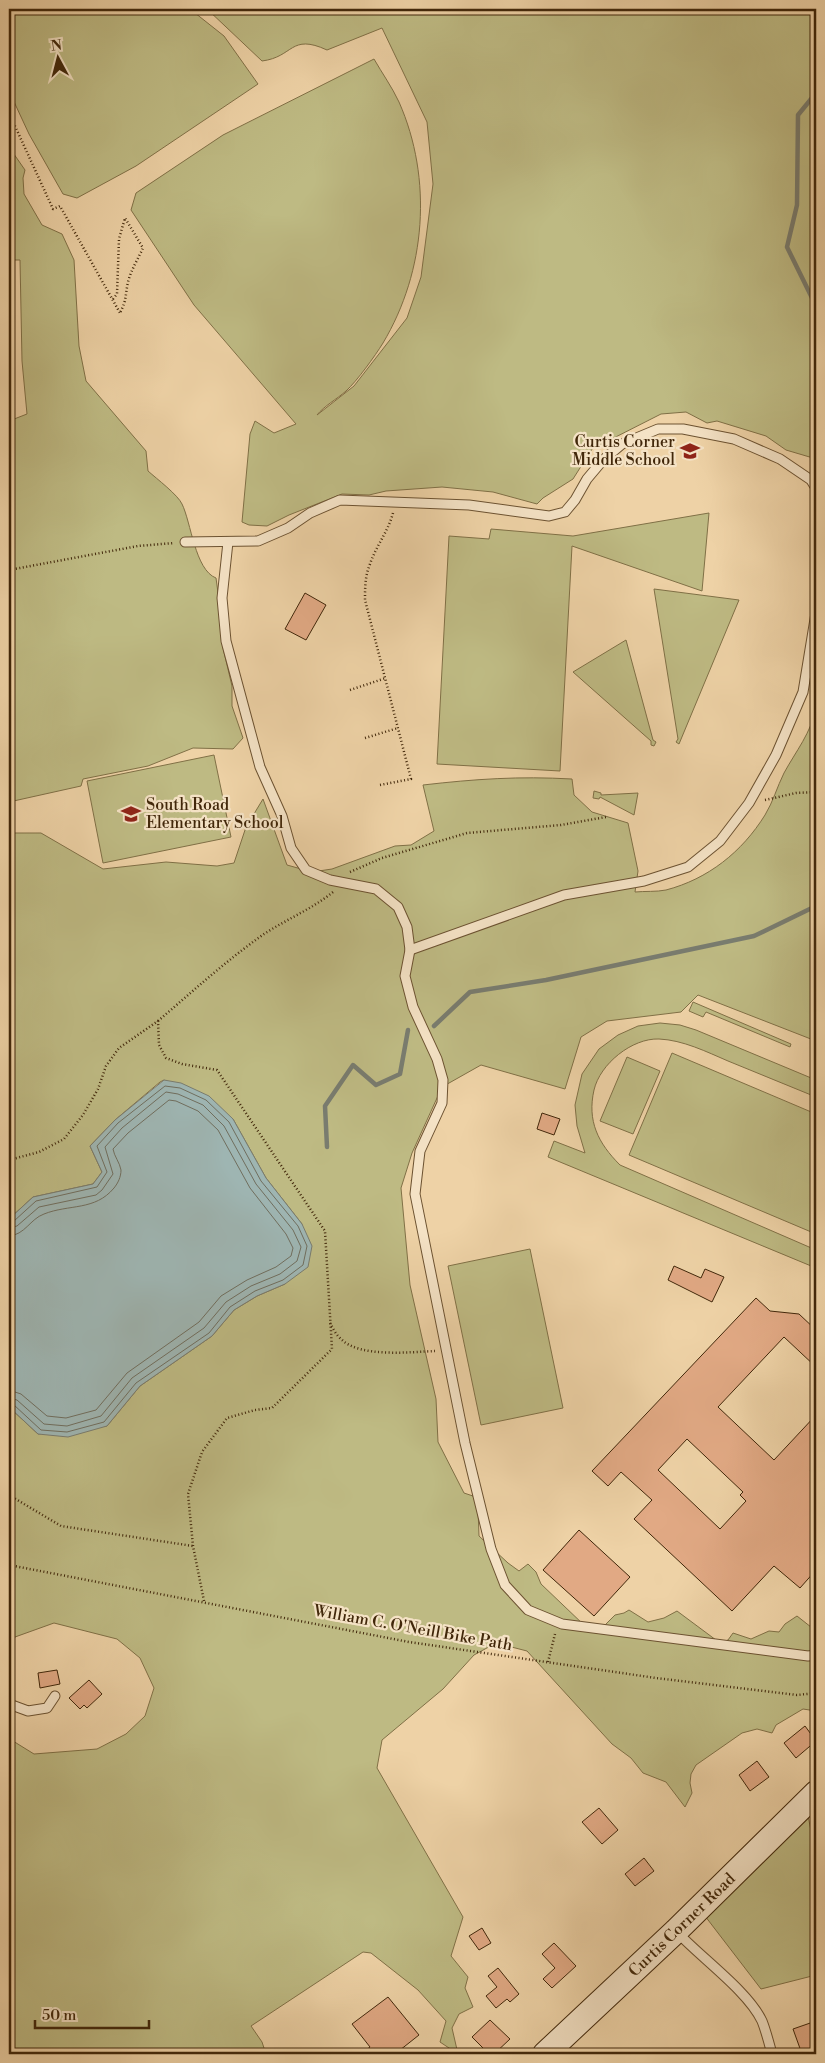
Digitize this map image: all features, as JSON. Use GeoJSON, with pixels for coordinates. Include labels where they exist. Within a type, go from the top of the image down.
{"type":"FeatureCollection","features":[{"type":"Feature","properties":{"kind":"street","name":"Curtis Corner Road"},"geometry":{"type":"LineString","coordinates":[[545,2054],[676,1931],[816,1793]]}},
{"type":"Feature","properties":{"kind":"lane"},"geometry":{"type":"LineString","coordinates":[[185,542],[258,541],[288,528],[310,513],[340,500],[469,505],[549,516],[565,512],[575,500],[587,479],[603,460],[622,444],[658,429],[683,429],[734,439],[780,459],[812,480],[816,488]]}},
{"type":"Feature","properties":{"kind":"lane"},"geometry":{"type":"LineString","coordinates":[[228,542],[222,598],[226,641],[260,767],[282,816],[291,848],[306,870],[344,878],[376,889],[398,907],[406,927],[410,950],[406,976],[413,1007],[437,1059],[443,1080],[442,1103],[420,1151],[415,1194],[465,1443],[491,1549],[504,1585],[528,1610],[558,1622],[808,1656],[816,1655]]}},
{"type":"Feature","properties":{"kind":"lane"},"geometry":{"type":"LineString","coordinates":[[410,950],[564,895],[644,881],[688,867],[720,841],[749,803],[776,755],[802,692],[816,613]]}},
{"type":"Feature","properties":{"kind":"lane"},"geometry":{"type":"LineString","coordinates":[[9,1704],[28,1711],[38,1710],[47,1708],[55,1696]]}},
{"type":"Feature","properties":{"kind":"lane"},"geometry":{"type":"LineString","coordinates":[[676,1931],[742,1995],[756,2012],[761,2020],[772,2054]]}},
{"type":"Feature","properties":{"kind":"path"},"geometry":{"type":"LineString","coordinates":[[9,113],[53,209],[60,206],[112,300],[120,313],[127,299],[128,282],[132,270],[143,248],[125,218],[119,239],[117,294],[112,300]]}},
{"type":"Feature","properties":{"kind":"path"},"geometry":{"type":"LineString","coordinates":[[380,785],[411,779],[365,600],[365,582],[370,564],[388,530],[397,502]]}},
{"type":"Feature","properties":{"kind":"path"},"geometry":{"type":"LineString","coordinates":[[9,570],[138,546],[185,542]]}},
{"type":"Feature","properties":{"kind":"path"},"geometry":{"type":"LineString","coordinates":[[350,690],[386,678]]}},
{"type":"Feature","properties":{"kind":"path"},"geometry":{"type":"LineString","coordinates":[[365,738],[398,728]]}},
{"type":"Feature","properties":{"kind":"path"},"geometry":{"type":"LineString","coordinates":[[749,803],[796,793],[816,792]]}},
{"type":"Feature","properties":{"kind":"path"},"geometry":{"type":"LineString","coordinates":[[9,1160],[39,1152],[64,1138],[83,1115],[98,1089],[106,1066],[119,1048],[158,1021],[239,951],[284,920],[319,904],[344,878],[382,858],[467,833],[560,825],[606,817]]}},
{"type":"Feature","properties":{"kind":"path"},"geometry":{"type":"LineString","coordinates":[[158,1021],[159,1045],[166,1058],[182,1064],[217,1070],[325,1231],[332,1350],[272,1408],[255,1410],[227,1418],[202,1452],[188,1494],[193,1546],[204,1601]]}},
{"type":"Feature","properties":{"kind":"path"},"geometry":{"type":"LineString","coordinates":[[330,1321],[340,1339],[360,1350],[401,1353],[448,1351]]}},
{"type":"Feature","properties":{"kind":"path"},"geometry":{"type":"LineString","coordinates":[[9,1495],[61,1526],[193,1546]]}},
{"type":"Feature","properties":{"kind":"path","name":"William C. O'Neill Bike Path"},"geometry":{"type":"LineString","coordinates":[[9,1565],[204,1601],[409,1642],[656,1678],[797,1695],[816,1693]]}},
{"type":"Feature","properties":{"kind":"path"},"geometry":{"type":"LineString","coordinates":[[548,1662],[558,1622]]}},
{"type":"Feature","properties":{"kind":"shaded area"},"geometry":{"type":"Polygon","coordinates":[[[9,9],[190,9],[224,36],[258,84],[136,166],[77,198],[63,194],[29,134],[9,91],[9,9]]]}},
{"type":"Feature","properties":{"kind":"shaded area"},"geometry":{"type":"Polygon","coordinates":[[[207,9],[816,9],[816,460],[786,450],[766,436],[717,421],[707,423],[686,412],[661,414],[592,449],[573,479],[543,498],[537,504],[493,492],[442,487],[386,491],[369,495],[342,494],[267,526],[249,525],[242,522],[250,434],[255,421],[274,433],[296,424],[194,305],[131,210],[136,193],[223,135],[374,59],[399,102],[410,132],[417,162],[420,224],[416,255],[408,286],[397,315],[383,343],[350,387],[317,415],[354,386],[407,318],[421,277],[433,184],[427,122],[382,28],[327,50],[315,45],[299,45],[272,59],[262,61],[207,9]]]}},
{"type":"Feature","properties":{"kind":"shaded area"},"geometry":{"type":"Polygon","coordinates":[[[9,147],[25,170],[23,178],[24,194],[42,225],[62,234],[74,260],[79,346],[86,381],[146,451],[148,471],[180,500],[198,556],[203,566],[216,578],[225,645],[223,648],[232,686],[232,706],[243,738],[233,749],[193,748],[148,766],[83,779],[81,786],[9,802],[9,421],[27,414],[22,361],[20,260],[9,260],[9,147]]]}},
{"type":"Feature","properties":{"kind":"shaded area"},"geometry":{"type":"Polygon","coordinates":[[[709,513],[702,591],[572,546],[560,771],[437,764],[449,536],[489,539],[491,529],[573,536],[709,513]]]}},
{"type":"Feature","properties":{"kind":"shaded area"},"geometry":{"type":"Polygon","coordinates":[[[654,589],[739,600],[679,744],[676,742],[678,739],[654,589]]]}},
{"type":"Feature","properties":{"kind":"shaded area"},"geometry":{"type":"Polygon","coordinates":[[[626,640],[653,740],[656,742],[654,746],[651,745],[651,741],[573,672],[626,640]]]}},
{"type":"Feature","properties":{"kind":"shaded area"},"geometry":{"type":"Polygon","coordinates":[[[816,708],[816,1041],[698,995],[681,1012],[607,1021],[581,1037],[565,1089],[481,1065],[442,1087],[412,1153],[401,1188],[410,1285],[436,1399],[438,1442],[464,1493],[473,1496],[478,1508],[479,1536],[519,1571],[528,1564],[536,1572],[541,1584],[585,1626],[602,1628],[615,1615],[629,1610],[648,1622],[664,1618],[677,1611],[720,1643],[728,1640],[733,1633],[751,1639],[769,1631],[779,1632],[785,1624],[797,1616],[816,1631],[816,1711],[803,1709],[776,1725],[772,1733],[757,1729],[742,1733],[696,1765],[691,1774],[692,1793],[685,1807],[666,1782],[643,1773],[631,1758],[612,1744],[527,1651],[496,1643],[474,1655],[443,1689],[382,1740],[377,1768],[463,1917],[451,1956],[468,1977],[465,1988],[473,2007],[459,2014],[452,2028],[458,2054],[440,2042],[446,2021],[418,1990],[371,1953],[363,1952],[251,2026],[262,2042],[266,2054],[9,2054],[9,1731],[13,1741],[34,1754],[97,1749],[126,1734],[145,1716],[154,1688],[140,1658],[117,1639],[54,1623],[15,1637],[9,1647],[9,1407],[38,1434],[107,1426],[140,1386],[212,1336],[234,1310],[257,1296],[285,1284],[302,1224],[266,1178],[233,1119],[164,1080],[115,1120],[90,1146],[102,1172],[93,1184],[33,1197],[9,1219],[9,833],[41,833],[103,869],[166,862],[217,866],[234,863],[246,827],[263,799],[287,865],[312,872],[332,869],[395,846],[411,845],[434,831],[423,785],[497,779],[572,779],[574,795],[592,812],[628,823],[638,871],[635,892],[662,891],[696,879],[710,871],[746,841],[768,810],[784,773],[807,734],[816,708]]]}},
{"type":"Feature","properties":{"kind":"shaded area"},"geometry":{"type":"Polygon","coordinates":[[[214,755],[231,837],[103,863],[87,781],[214,755]]]}},
{"type":"Feature","properties":{"kind":"shaded area"},"geometry":{"type":"Polygon","coordinates":[[[594,791],[601,793],[601,795],[638,793],[634,815],[600,797],[599,799],[593,798],[594,791]]]}},
{"type":"Feature","properties":{"kind":"shaded area"},"geometry":{"type":"Polygon","coordinates":[[[693,1002],[791,1044],[790,1047],[706,1012],[703,1017],[689,1011],[693,1002]]]}},
{"type":"Feature","properties":{"kind":"shaded area"},"geometry":{"type":"Polygon","coordinates":[[[660,1023],[680,1025],[696,1030],[816,1080],[816,1097],[695,1047],[668,1040],[649,1040],[638,1043],[619,1054],[610,1062],[597,1080],[592,1101],[592,1112],[593,1122],[600,1140],[620,1165],[816,1250],[816,1268],[548,1157],[554,1141],[585,1153],[577,1126],[575,1105],[582,1074],[599,1049],[618,1035],[638,1026],[660,1023]]]}},
{"type":"Feature","properties":{"kind":"shaded area"},"geometry":{"type":"Polygon","coordinates":[[[672,1053],[816,1114],[816,1234],[629,1155],[672,1053]]]}},
{"type":"Feature","properties":{"kind":"shaded area"},"geometry":{"type":"Polygon","coordinates":[[[627,1057],[660,1071],[633,1134],[600,1121],[627,1057]]]}},
{"type":"Feature","properties":{"kind":"shaded area"},"geometry":{"type":"Polygon","coordinates":[[[530,1249],[563,1408],[481,1425],[448,1266],[530,1249]]]}},
{"type":"Feature","properties":{"kind":"shaded area"},"geometry":{"type":"Polygon","coordinates":[[[808,1816],[816,1855],[816,1975],[761,1989],[705,1916],[808,1816]]]}},
{"type":"Feature","properties":{"kind":"water"},"geometry":{"type":"Polygon","coordinates":[[[164,1080],[181,1083],[209,1096],[233,1119],[266,1178],[302,1224],[312,1246],[308,1267],[285,1284],[257,1296],[234,1310],[212,1336],[140,1386],[107,1426],[68,1437],[38,1434],[9,1407],[9,1219],[33,1197],[93,1184],[102,1172],[90,1146],[115,1120],[164,1080]]]}},
{"type":"Feature","properties":{"kind":"building"},"geometry":{"type":"Polygon","coordinates":[[[305,593],[326,605],[306,640],[285,629],[305,593]]]}},
{"type":"Feature","properties":{"kind":"building"},"geometry":{"type":"Polygon","coordinates":[[[542,1113],[560,1119],[554,1135],[537,1129],[542,1113]]]}},
{"type":"Feature","properties":{"kind":"building"},"geometry":{"type":"Polygon","coordinates":[[[674,1266],[701,1278],[705,1269],[724,1277],[712,1302],[668,1280],[674,1266]]]}},
{"type":"Feature","properties":{"kind":"building"},"geometry":{"type":"Polygon","coordinates":[[[756,1298],[770,1311],[799,1314],[816,1330],[816,1367],[784,1337],[718,1407],[774,1460],[816,1415],[816,1464],[810,1471],[816,1476],[816,1570],[800,1588],[774,1566],[732,1611],[634,1519],[652,1500],[621,1472],[608,1486],[592,1471],[756,1298]],[[687,1439],[658,1470],[720,1529],[746,1501],[740,1495],[743,1492],[687,1439]]]}},
{"type":"Feature","properties":{"kind":"building"},"geometry":{"type":"Polygon","coordinates":[[[579,1530],[630,1577],[594,1616],[543,1570],[579,1530]]]}},
{"type":"Feature","properties":{"kind":"building"},"geometry":{"type":"Polygon","coordinates":[[[57,1670],[60,1684],[40,1688],[38,1673],[57,1670]]]}},
{"type":"Feature","properties":{"kind":"building"},"geometry":{"type":"Polygon","coordinates":[[[89,1680],[102,1694],[87,1708],[84,1705],[80,1709],[69,1698],[89,1680]]]}},
{"type":"Feature","properties":{"kind":"building"},"geometry":{"type":"Polygon","coordinates":[[[805,1726],[816,1741],[796,1758],[784,1743],[805,1726]]]}},
{"type":"Feature","properties":{"kind":"building"},"geometry":{"type":"Polygon","coordinates":[[[757,1761],[769,1777],[750,1791],[739,1775],[757,1761]]]}},
{"type":"Feature","properties":{"kind":"building"},"geometry":{"type":"Polygon","coordinates":[[[599,1808],[618,1830],[602,1844],[582,1822],[599,1808]]]}},
{"type":"Feature","properties":{"kind":"building"},"geometry":{"type":"Polygon","coordinates":[[[644,1858],[654,1871],[635,1886],[625,1874],[644,1858]]]}},
{"type":"Feature","properties":{"kind":"building"},"geometry":{"type":"Polygon","coordinates":[[[482,1928],[491,1943],[479,1950],[469,1936],[482,1928]]]}},
{"type":"Feature","properties":{"kind":"building"},"geometry":{"type":"Polygon","coordinates":[[[554,1943],[576,1966],[552,1988],[543,1979],[555,1968],[542,1954],[554,1943]]]}},
{"type":"Feature","properties":{"kind":"building"},"geometry":{"type":"Polygon","coordinates":[[[498,1968],[519,1994],[510,2002],[507,1999],[496,2008],[486,1996],[497,1987],[488,1976],[498,1968]]]}},
{"type":"Feature","properties":{"kind":"building"},"geometry":{"type":"Polygon","coordinates":[[[388,1997],[419,2035],[395,2054],[361,2054],[370,2047],[352,2024],[388,1997]]]}},
{"type":"Feature","properties":{"kind":"building"},"geometry":{"type":"Polygon","coordinates":[[[490,2020],[510,2039],[494,2054],[489,2054],[472,2037],[490,2020]]]}},
{"type":"Feature","properties":{"kind":"building"},"geometry":{"type":"Polygon","coordinates":[[[816,2021],[816,2054],[802,2054],[793,2029],[816,2021]]]}},
{"type":"Feature","properties":{"kind":"waterway"},"geometry":{"type":"LineString","coordinates":[[816,93],[798,115],[797,205],[787,247],[816,306]]}},
{"type":"Feature","properties":{"kind":"waterway"},"geometry":{"type":"LineString","coordinates":[[434,1026],[470,992],[546,980],[754,936],[816,906]]}},
{"type":"Feature","properties":{"kind":"waterway"},"geometry":{"type":"LineString","coordinates":[[327,1147],[325,1106],[353,1065],[376,1085],[400,1074],[408,1030]]}},
{"type":"Feature","properties":{"kind":"place","name":"Curtis Corner Middle School"},"geometry":{"type":"Point","coordinates":[690,451]}},
{"type":"Feature","properties":{"kind":"place","name":"South Road Elementary School"},"geometry":{"type":"Point","coordinates":[131,814]}}]}
